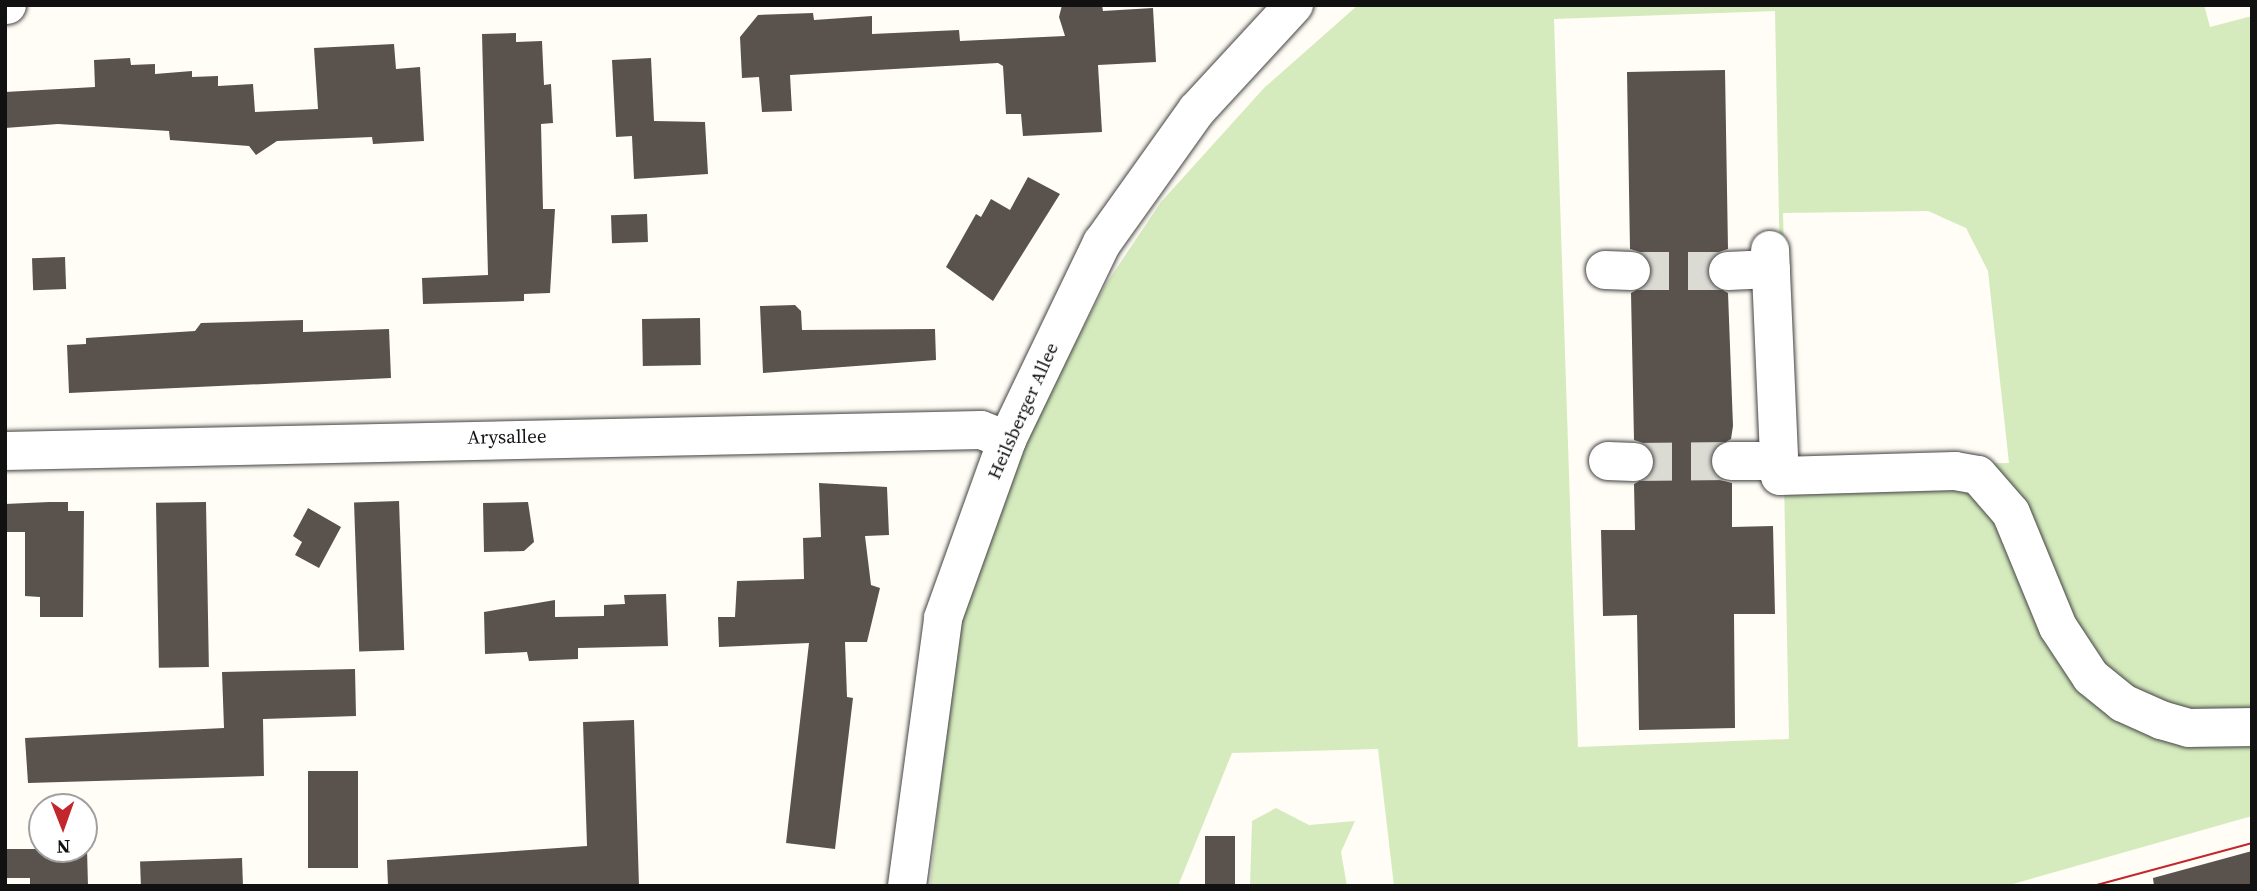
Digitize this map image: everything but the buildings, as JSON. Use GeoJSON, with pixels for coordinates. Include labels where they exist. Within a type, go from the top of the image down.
{"type":"FeatureCollection","features":[{"type":"Feature","properties":{"kind":"street","name":"Heilsberger Allee"},"geometry":{"type":"LineString","coordinates":[[907,886],[943,618],[1007,440],[1102,243],[1197,110],[1294,5]]}},
{"type":"Feature","properties":{"kind":"street"},"geometry":{"type":"LineString","coordinates":[[1728,271],[1771,260],[1779,469]]}},
{"type":"Feature","properties":{"kind":"street","name":"Arysallee"},"geometry":{"type":"LineString","coordinates":[[5,451],[981,430],[1007,440]]}},
{"type":"Feature","properties":{"kind":"street"},"geometry":{"type":"LineString","coordinates":[[1731,461],[1779,469],[1955,471],[1978,475],[2011,513],[2058,627],[2091,677],[2123,703],[2161,720],[2189,728],[2252,727]]}},
{"type":"Feature","properties":{"kind":"green space"},"geometry":{"type":"Polygon","coordinates":[[[1358,5],[2204,5],[2210,27],[2252,16],[2252,816],[2006,886],[1394,886],[1378,749],[1232,753],[1178,886],[930,886],[957,626],[1031,428],[1106,284],[1161,202],[1264,88],[1358,5]],[[1775,11],[1554,19],[1578,747],[1789,739],[1775,11]],[[1928,211],[1783,213],[1790,467],[2009,463],[1988,271],[1966,228],[1928,211]]]}},
{"type":"Feature","properties":{"kind":"green space"},"geometry":{"type":"Polygon","coordinates":[[[1276,808],[1309,825],[1355,821],[1341,852],[1347,886],[1250,886],[1252,821],[1276,808]]]}},
{"type":"Feature","properties":{"kind":"tunnel"},"geometry":{"type":"LineString","coordinates":[[1631,271],[1728,271]]}},
{"type":"Feature","properties":{"kind":"tunnel"},"geometry":{"type":"LineString","coordinates":[[1634,462],[1731,461]]}},
{"type":"Feature","properties":{"kind":"tram line"},"geometry":{"type":"LineString","coordinates":[[2093,886],[2252,843]]}}]}
